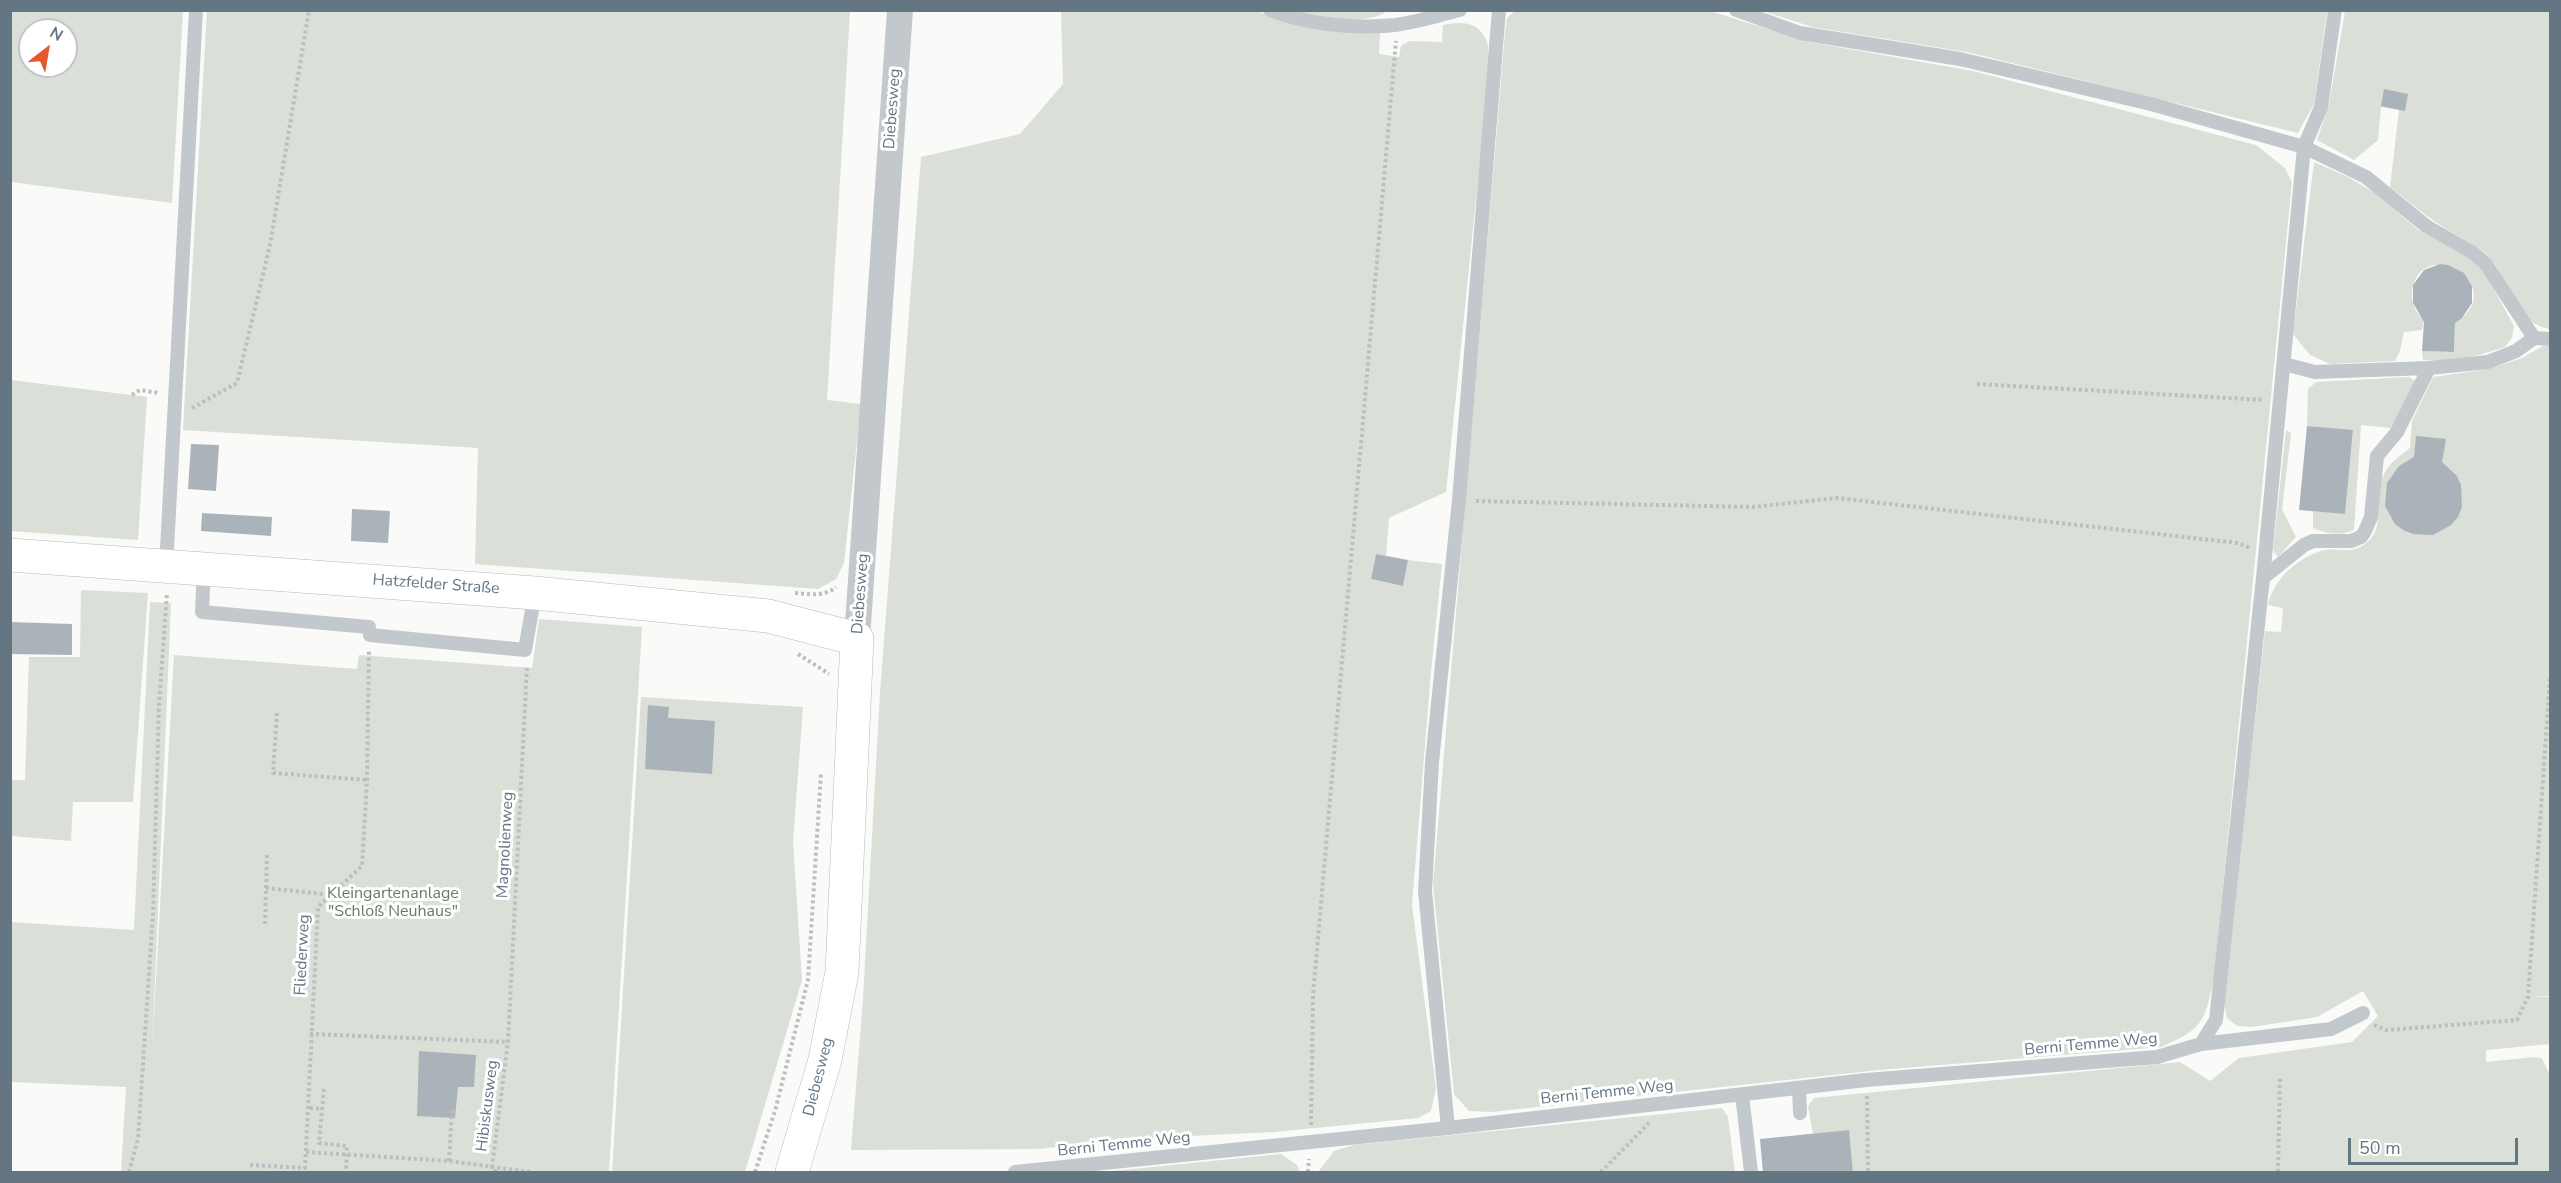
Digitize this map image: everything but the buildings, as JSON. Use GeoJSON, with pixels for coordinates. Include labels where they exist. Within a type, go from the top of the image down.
{"type":"FeatureCollection","features":[{"type":"Feature","properties":{"kind":"street","name":"Diebesweg"},"geometry":{"type":"LineString","coordinates":[[792,1173],[825,1060],[842,972],[857,639],[900,10]]}},
{"type":"Feature","properties":{"kind":"street","name":"Hatzfelder Straße"},"geometry":{"type":"LineString","coordinates":[[10,555],[535,593],[768,616],[857,639]]}},
{"type":"Feature","properties":{"kind":"lane"},"geometry":{"type":"LineString","coordinates":[[168,565],[167,549],[196,10]]}},
{"type":"Feature","properties":{"kind":"lane"},"geometry":{"type":"LineString","coordinates":[[1270,10],[1320,23],[1397,24],[1460,10]]}},
{"type":"Feature","properties":{"kind":"lane"},"geometry":{"type":"LineString","coordinates":[[1448,1128],[1425,891],[1432,762],[1459,501],[1499,10]]}},
{"type":"Feature","properties":{"kind":"lane"},"geometry":{"type":"LineString","coordinates":[[1736,10],[1800,33],[1960,59],[2151,104],[2304,147],[2366,177],[2426,226],[2472,252],[2486,264],[2534,338]]}},
{"type":"Feature","properties":{"kind":"lane"},"geometry":{"type":"LineString","coordinates":[[2201,1044],[2216,1020],[2263,578],[2304,147],[2321,107],[2335,10]]}},
{"type":"Feature","properties":{"kind":"lane"},"geometry":{"type":"LineString","coordinates":[[2284,364],[2315,372],[2429,368],[2488,362],[2516,351],[2534,338],[2550,339]]}},
{"type":"Feature","properties":{"kind":"lane"},"geometry":{"type":"LineString","coordinates":[[2263,578],[2304,545],[2313,541],[2351,541],[2361,537],[2371,517],[2377,456],[2397,432],[2429,368]]}},
{"type":"Feature","properties":{"kind":"lane"},"geometry":{"type":"LineString","coordinates":[[204,568],[202,612],[369,627],[370,635],[525,650],[535,593]]}},
{"type":"Feature","properties":{"kind":"lane","name":"Berni Temme Weg"},"geometry":{"type":"LineString","coordinates":[[1016,1173],[1448,1128],[1866,1080],[2157,1057],[2201,1044],[2331,1029],[2358,1015]]}},
{"type":"Feature","properties":{"kind":"lane"},"geometry":{"type":"LineString","coordinates":[[1799,1088],[1800,1113]]}},
{"type":"Feature","properties":{"kind":"lane"},"geometry":{"type":"LineString","coordinates":[[1742,1095],[1750,1173]]}},
{"type":"Feature","properties":{"kind":"path"},"geometry":{"type":"LineString","coordinates":[[175,417],[237,383],[270,245],[309,10]]}},
{"type":"Feature","properties":{"kind":"path"},"geometry":{"type":"LineString","coordinates":[[1310,1142],[1314,984],[1397,24]]}},
{"type":"Feature","properties":{"kind":"path"},"geometry":{"type":"LineString","coordinates":[[1977,384],[2280,401]]}},
{"type":"Feature","properties":{"kind":"path"},"geometry":{"type":"LineString","coordinates":[[132,395],[140,390],[176,394]]}},
{"type":"Feature","properties":{"kind":"path"},"geometry":{"type":"LineString","coordinates":[[1459,501],[1753,507],[1837,498],[2238,543],[2265,554]]}},
{"type":"Feature","properties":{"kind":"path"},"geometry":{"type":"LineString","coordinates":[[129,1173],[138,1140],[151,950],[159,705],[168,565]]}},
{"type":"Feature","properties":{"kind":"path","name":"Fliederweg"},"geometry":{"type":"LineString","coordinates":[[306,1152],[310,1108],[310,1034],[318,907],[362,866],[367,780],[370,635]]}},
{"type":"Feature","properties":{"kind":"path"},"geometry":{"type":"LineString","coordinates":[[828,685],[829,674],[857,639]]}},
{"type":"Feature","properties":{"kind":"path","name":"Magnolienweg"},"geometry":{"type":"LineString","coordinates":[[508,1042],[527,668],[525,650]]}},
{"type":"Feature","properties":{"kind":"path"},"geometry":{"type":"LineString","coordinates":[[2358,1015],[2386,1030],[2517,1020],[2523,1011],[2528,997],[2550,678]]}},
{"type":"Feature","properties":{"kind":"path"},"geometry":{"type":"LineString","coordinates":[[277,712],[273,773],[367,780]]}},
{"type":"Feature","properties":{"kind":"path"},"geometry":{"type":"LineString","coordinates":[[755,1173],[775,1111],[808,980],[822,767]]}},
{"type":"Feature","properties":{"kind":"path"},"geometry":{"type":"LineString","coordinates":[[265,924],[267,854]]}},
{"type":"Feature","properties":{"kind":"path"},"geometry":{"type":"LineString","coordinates":[[266,888],[333,895]]}},
{"type":"Feature","properties":{"kind":"path"},"geometry":{"type":"LineString","coordinates":[[310,1034],[508,1042]]}},
{"type":"Feature","properties":{"kind":"path","name":"Hibiskusweg"},"geometry":{"type":"LineString","coordinates":[[496,1173],[492,1167],[508,1042]]}},
{"type":"Feature","properties":{"kind":"path"},"geometry":{"type":"LineString","coordinates":[[2278,1173],[2280,1077]]}},
{"type":"Feature","properties":{"kind":"path"},"geometry":{"type":"LineString","coordinates":[[1866,1080],[1868,1173]]}},
{"type":"Feature","properties":{"kind":"path"},"geometry":{"type":"LineString","coordinates":[[324,1089],[319,1143],[347,1146],[346,1173]]}},
{"type":"Feature","properties":{"kind":"path"},"geometry":{"type":"LineString","coordinates":[[1601,1173],[1669,1103]]}},
{"type":"Feature","properties":{"kind":"path"},"geometry":{"type":"LineString","coordinates":[[310,1108],[322,1109]]}},
{"type":"Feature","properties":{"kind":"path"},"geometry":{"type":"LineString","coordinates":[[449,1161],[452,1109]]}},
{"type":"Feature","properties":{"kind":"path"},"geometry":{"type":"LineString","coordinates":[[250,1165],[305,1168],[306,1152],[449,1161],[531,1173]]}},
{"type":"Feature","properties":{"kind":"green space"},"geometry":{"type":"Polygon","coordinates":[[[11,10],[183,11],[172,203],[11,182],[11,10]]]}},
{"type":"Feature","properties":{"kind":"green space"},"geometry":{"type":"Polygon","coordinates":[[[1516,10],[1710,11],[1809,42],[1973,71],[2256,145],[2285,168],[2292,182],[2214,978],[2204,1015],[2194,1029],[2186,1035],[2161,1047],[1879,1070],[1491,1112],[1469,1111],[1454,1094],[1433,884],[1505,33],[1507,18],[1516,10]]]}},
{"type":"Feature","properties":{"kind":"green space"},"geometry":{"type":"Polygon","coordinates":[[[207,11],[850,11],[827,400],[861,404],[844,563],[836,579],[818,589],[475,564],[478,448],[183,430],[207,11]]]}},
{"type":"Feature","properties":{"kind":"green space"},"geometry":{"type":"Polygon","coordinates":[[[1061,11],[1255,11],[1311,27],[1380,33],[1379,54],[1399,57],[1401,46],[1409,41],[1442,42],[1443,25],[1463,23],[1475,26],[1487,42],[1485,112],[1446,492],[1389,518],[1386,556],[1376,554],[1371,579],[1403,586],[1408,560],[1442,564],[1412,905],[1436,1088],[1431,1111],[1418,1118],[1274,1132],[1148,1138],[1038,1149],[851,1150],[863,999],[880,693],[921,157],[1020,134],[1063,84],[1061,11]]]}},
{"type":"Feature","properties":{"kind":"green space"},"geometry":{"type":"Polygon","coordinates":[[[1294,11],[1387,11],[1368,18],[1342,19],[1294,11]]]}},
{"type":"Feature","properties":{"kind":"green space"},"geometry":{"type":"Polygon","coordinates":[[[1763,11],[2327,11],[2314,104],[2298,133],[1967,52],[1812,27],[1763,11]]]}},
{"type":"Feature","properties":{"kind":"green space"},"geometry":{"type":"Polygon","coordinates":[[[2345,11],[2550,11],[2550,329],[2539,326],[2523,313],[2495,264],[2484,252],[2435,222],[2390,187],[2399,110],[2381,107],[2378,140],[2354,160],[2317,140],[2329,104],[2345,11]]]}},
{"type":"Feature","properties":{"kind":"green space"},"geometry":{"type":"Polygon","coordinates":[[[2314,162],[2348,177],[2375,193],[2418,230],[2479,262],[2514,326],[2512,338],[2505,347],[2455,362],[2423,360],[2422,351],[2454,352],[2455,323],[2470,309],[2474,294],[2469,281],[2459,271],[2445,265],[2431,266],[2419,274],[2412,291],[2412,299],[2418,314],[2424,320],[2422,330],[2404,332],[2400,351],[2395,361],[2330,364],[2310,355],[2293,334],[2314,162]]]}},
{"type":"Feature","properties":{"kind":"green space"},"geometry":{"type":"Polygon","coordinates":[[[2543,346],[2550,346],[2550,996],[2532,996],[2550,997],[2550,1044],[2486,1050],[2486,1062],[2542,1058],[2550,1075],[2550,1172],[1853,1172],[1848,1130],[1813,1134],[1808,1106],[1814,1098],[2180,1062],[2210,1081],[2239,1058],[2352,1042],[2378,1016],[2363,991],[2317,1017],[2252,1027],[2237,1026],[2227,1018],[2224,1004],[2265,631],[2281,632],[2283,608],[2268,605],[2275,586],[2281,578],[2306,557],[2325,550],[2358,548],[2370,540],[2377,523],[2380,483],[2389,466],[2410,448],[2412,421],[2433,377],[2488,369],[2522,358],[2543,346]]]}},
{"type":"Feature","properties":{"kind":"green space"},"geometry":{"type":"Polygon","coordinates":[[[2409,377],[2415,381],[2392,428],[2361,425],[2354,530],[2333,534],[2313,528],[2313,511],[2345,514],[2353,431],[2307,426],[2308,389],[2316,382],[2409,377]]]}},
{"type":"Feature","properties":{"kind":"green space"},"geometry":{"type":"Polygon","coordinates":[[[11,380],[147,397],[138,540],[11,531],[11,380]]]}},
{"type":"Feature","properties":{"kind":"green space"},"geometry":{"type":"Polygon","coordinates":[[[2286,430],[2291,433],[2282,509],[2296,537],[2278,557],[2273,550],[2286,430]]]}},
{"type":"Feature","properties":{"kind":"green space"},"geometry":{"type":"Polygon","coordinates":[[[81,590],[148,593],[133,802],[73,802],[71,841],[11,836],[11,780],[25,780],[29,657],[80,657],[81,590]]]}},
{"type":"Feature","properties":{"kind":"green space","name":"Kleingartenanlage \"Schloß Neuhaus\""},"geometry":{"type":"Polygon","coordinates":[[[150,602],[171,603],[152,1051],[174,655],[357,669],[359,655],[532,668],[539,619],[642,627],[609,1172],[121,1172],[126,1087],[11,1082],[10,922],[134,930],[150,602]]]}},
{"type":"Feature","properties":{"kind":"green space"},"geometry":{"type":"Polygon","coordinates":[[[641,697],[803,707],[793,841],[802,980],[745,1172],[612,1171],[641,697]]]}},
{"type":"Feature","properties":{"kind":"green space"},"geometry":{"type":"Polygon","coordinates":[[[1722,1108],[1728,1117],[1735,1172],[1318,1172],[1334,1151],[1354,1145],[1722,1108]]]}},
{"type":"Feature","properties":{"kind":"green space"},"geometry":{"type":"Polygon","coordinates":[[[1281,1154],[1297,1165],[1300,1172],[1102,1172],[1281,1154]]]}}]}
